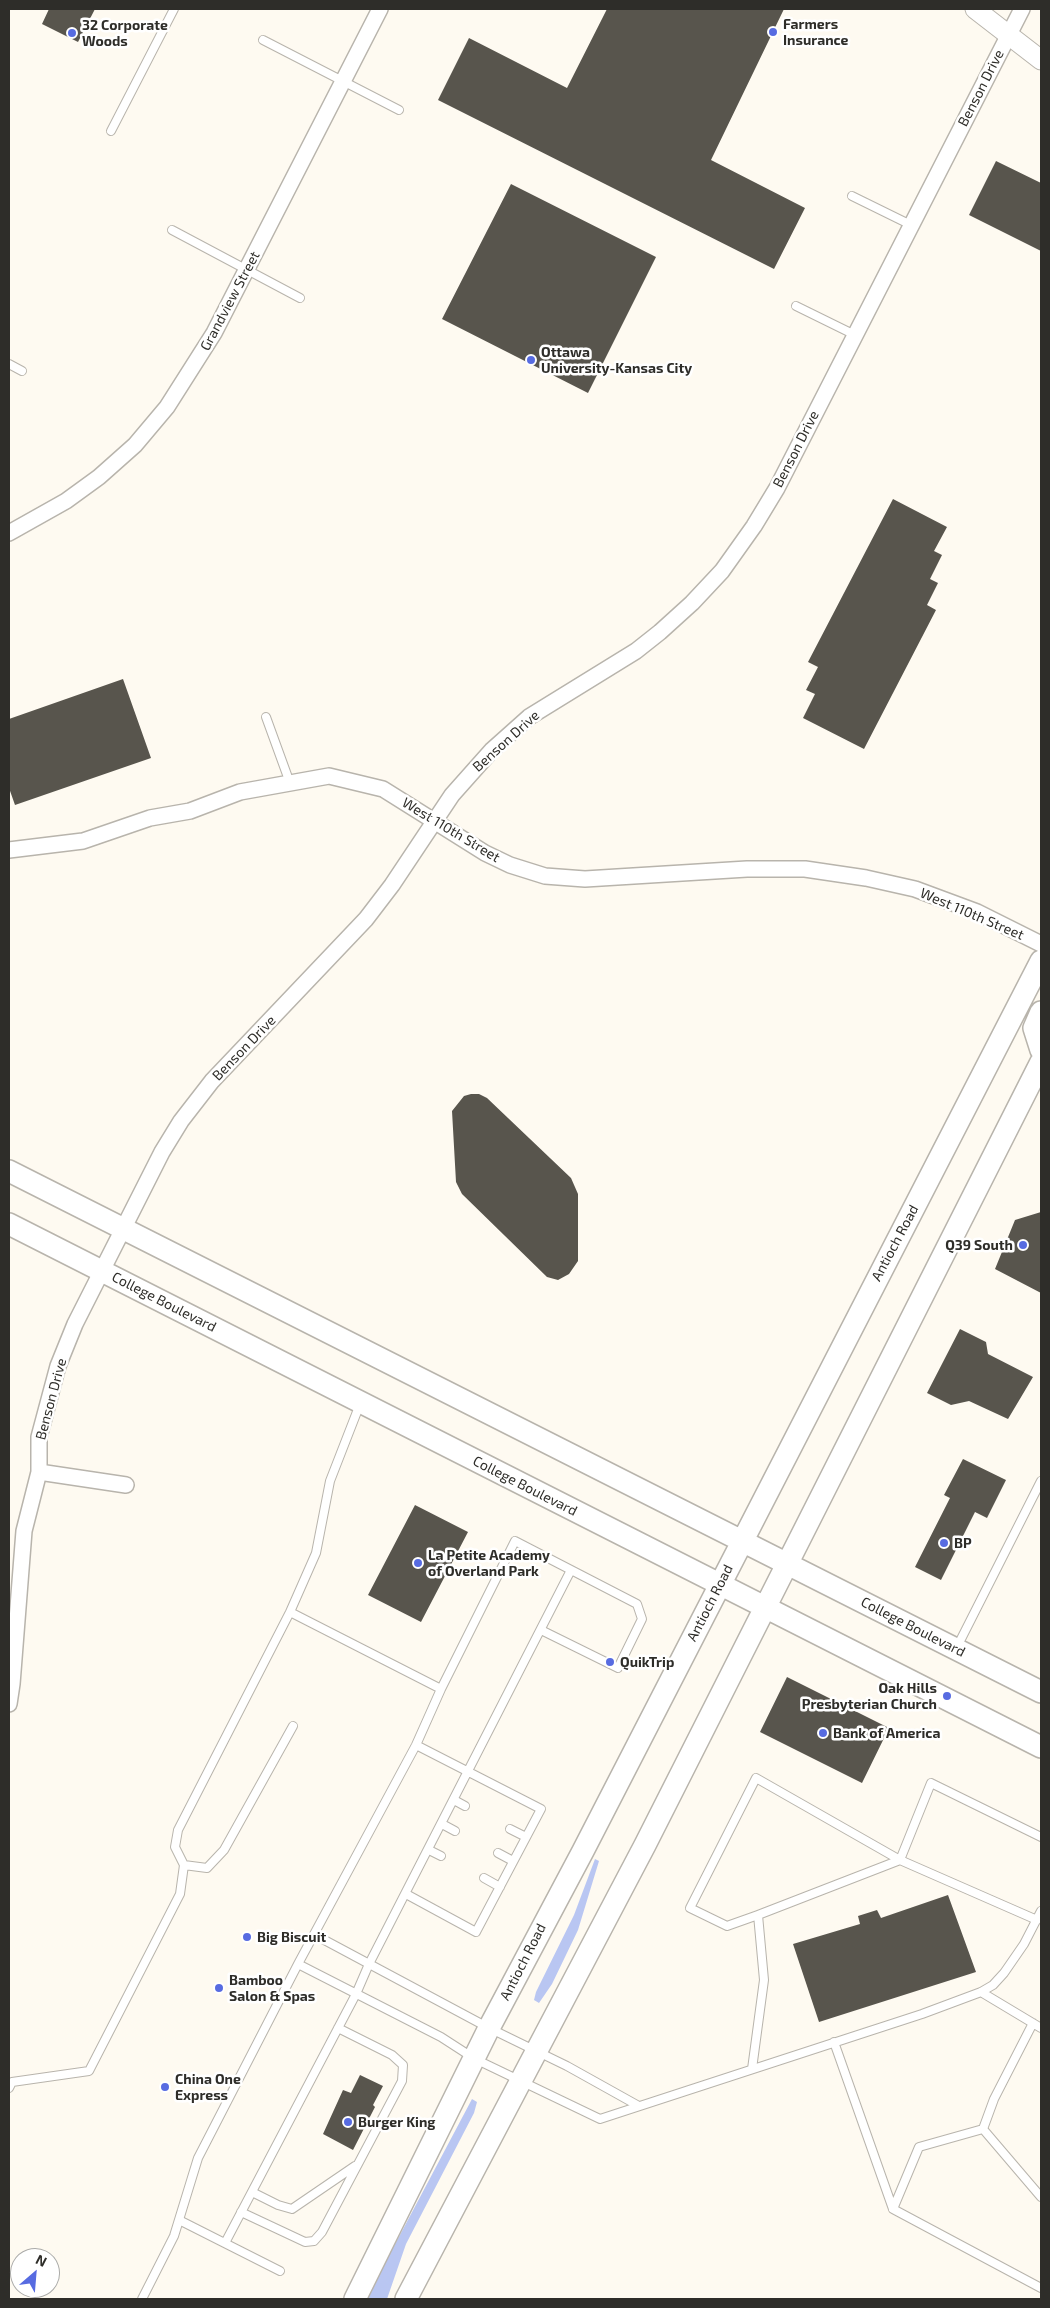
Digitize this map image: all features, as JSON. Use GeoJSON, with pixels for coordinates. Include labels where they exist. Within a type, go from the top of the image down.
{"type":"FeatureCollection","features":[{"type":"Feature","properties":{"kind":"main road","name":"Antioch Road"},"geometry":{"type":"LineString","coordinates":[[355,2299],[489,2028],[587,1842],[1041,961]]}},
{"type":"Feature","properties":{"kind":"main road"},"geometry":{"type":"LineString","coordinates":[[1041,1012],[1034,1028],[1041,1050]]}},
{"type":"Feature","properties":{"kind":"main road"},"geometry":{"type":"LineString","coordinates":[[406,2299],[644,1846],[1041,1062]]}},
{"type":"Feature","properties":{"kind":"main road","name":"College Boulevard"},"geometry":{"type":"LineString","coordinates":[[9,1171],[1041,1692]]}},
{"type":"Feature","properties":{"kind":"main road","name":"College Boulevard"},"geometry":{"type":"LineString","coordinates":[[9,1224],[1041,1747]]}},
{"type":"Feature","properties":{"kind":"street","name":"Grandview Street"},"geometry":{"type":"LineString","coordinates":[[9,533],[66,501],[99,477],[135,445],[167,407],[202,354],[380,9]]}},
{"type":"Feature","properties":{"kind":"street"},"geometry":{"type":"LineString","coordinates":[[975,9],[1041,60]]}},
{"type":"Feature","properties":{"kind":"street","name":"Benson Drive"},"geometry":{"type":"LineString","coordinates":[[9,1704],[24,1531],[39,1472],[39,1437],[58,1366],[75,1324],[162,1152],[181,1121],[212,1081],[366,920],[467,776],[492,750],[529,717],[636,651],[692,603],[722,571],[754,526],[777,488],[1022,9]]}},
{"type":"Feature","properties":{"kind":"street","name":"West 110th Street"},"geometry":{"type":"LineString","coordinates":[[9,850],[83,842],[150,818],[190,811],[240,792],[329,776],[383,789],[485,853],[510,865],[545,876],[605,879],[766,869],[805,869],[866,878],[915,889],[977,912],[1041,944]]}},
{"type":"Feature","properties":{"kind":"street"},"geometry":{"type":"LineString","coordinates":[[39,1472],[126,1485]]}},
{"type":"Feature","properties":{"kind":"lane"},"geometry":{"type":"LineString","coordinates":[[111,131],[174,9]]}},
{"type":"Feature","properties":{"kind":"lane"},"geometry":{"type":"LineString","coordinates":[[263,40],[399,110]]}},
{"type":"Feature","properties":{"kind":"lane"},"geometry":{"type":"LineString","coordinates":[[852,196],[911,224]]}},
{"type":"Feature","properties":{"kind":"lane"},"geometry":{"type":"LineString","coordinates":[[172,230],[300,298]]}},
{"type":"Feature","properties":{"kind":"lane"},"geometry":{"type":"LineString","coordinates":[[796,306],[855,334]]}},
{"type":"Feature","properties":{"kind":"lane"},"geometry":{"type":"LineString","coordinates":[[9,364],[22,371]]}},
{"type":"Feature","properties":{"kind":"lane"},"geometry":{"type":"LineString","coordinates":[[266,717],[290,783]]}},
{"type":"Feature","properties":{"kind":"lane"},"geometry":{"type":"LineString","coordinates":[[9,2088],[12,2082],[89,2071],[180,1894],[184,1865],[175,1847],[178,1830],[290,1612],[316,1553],[330,1481],[361,1402]]}},
{"type":"Feature","properties":{"kind":"lane"},"geometry":{"type":"LineString","coordinates":[[956,1649],[1041,1481]]}},
{"type":"Feature","properties":{"kind":"lane"},"geometry":{"type":"LineString","coordinates":[[142,2299],[174,2236],[198,2158],[298,1964],[416,1745],[441,1689],[515,1541],[637,1604],[642,1619],[618,1668],[541,1630]]}},
{"type":"Feature","properties":{"kind":"lane"},"geometry":{"type":"LineString","coordinates":[[225,2243],[356,1994],[369,1964],[571,1570]]}},
{"type":"Feature","properties":{"kind":"lane"},"geometry":{"type":"LineString","coordinates":[[290,1612],[441,1689]]}},
{"type":"Feature","properties":{"kind":"lane"},"geometry":{"type":"LineString","coordinates":[[184,1865],[207,1868],[224,1850],[293,1726]]}},
{"type":"Feature","properties":{"kind":"lane"},"geometry":{"type":"LineString","coordinates":[[406,1894],[476,1932],[541,1809],[416,1745]]}},
{"type":"Feature","properties":{"kind":"lane"},"geometry":{"type":"LineString","coordinates":[[1037,1920],[900,1860],[756,1778],[690,1908],[727,1926],[900,1860],[931,1783],[1041,1837]]}},
{"type":"Feature","properties":{"kind":"lane"},"geometry":{"type":"LineString","coordinates":[[454,1800],[465,1806]]}},
{"type":"Feature","properties":{"kind":"lane"},"geometry":{"type":"LineString","coordinates":[[442,1824],[455,1831]]}},
{"type":"Feature","properties":{"kind":"lane"},"geometry":{"type":"LineString","coordinates":[[510,1829],[526,1837]]}},
{"type":"Feature","properties":{"kind":"lane"},"geometry":{"type":"LineString","coordinates":[[429,1850],[441,1856]]}},
{"type":"Feature","properties":{"kind":"lane"},"geometry":{"type":"LineString","coordinates":[[498,1853],[513,1861]]}},
{"type":"Feature","properties":{"kind":"lane"},"geometry":{"type":"LineString","coordinates":[[484,1878],[500,1887]]}},
{"type":"Feature","properties":{"kind":"lane"},"geometry":{"type":"LineString","coordinates":[[298,1964],[441,2037],[475,2059],[600,2118],[922,2014],[981,1992],[993,1985],[1004,1973],[1024,1944],[1041,1911]]}},
{"type":"Feature","properties":{"kind":"lane"},"geometry":{"type":"LineString","coordinates":[[752,2069],[764,1980],[758,1915]]}},
{"type":"Feature","properties":{"kind":"lane"},"geometry":{"type":"LineString","coordinates":[[315,1935],[637,2105]]}},
{"type":"Feature","properties":{"kind":"lane"},"geometry":{"type":"LineString","coordinates":[[981,1992],[1041,2028]]}},
{"type":"Feature","properties":{"kind":"lane"},"geometry":{"type":"LineString","coordinates":[[983,2129],[994,2099],[1033,2023]]}},
{"type":"Feature","properties":{"kind":"lane"},"geometry":{"type":"LineString","coordinates":[[241,2212],[305,2242],[314,2240],[322,2232],[402,2081],[403,2065],[392,2055],[338,2028]]}},
{"type":"Feature","properties":{"kind":"lane"},"geometry":{"type":"LineString","coordinates":[[834,2042],[893,2209],[1041,2288]]}},
{"type":"Feature","properties":{"kind":"lane"},"geometry":{"type":"LineString","coordinates":[[983,2129],[1041,2197]]}},
{"type":"Feature","properties":{"kind":"lane"},"geometry":{"type":"LineString","coordinates":[[893,2209],[919,2147],[983,2129]]}},
{"type":"Feature","properties":{"kind":"lane"},"geometry":{"type":"LineString","coordinates":[[252,2192],[278,2205],[292,2209],[357,2165]]}},
{"type":"Feature","properties":{"kind":"lane"},"geometry":{"type":"LineString","coordinates":[[179,2220],[280,2272]]}},
{"type":"Feature","properties":{"kind":"shaded area"},"geometry":{"type":"Polygon","coordinates":[[[595,1859],[599,1861],[578,1930],[552,1984],[539,2003],[534,2000],[536,1992],[574,1915],[595,1859]]]}},
{"type":"Feature","properties":{"kind":"shaded area"},"geometry":{"type":"Polygon","coordinates":[[[472,2099],[477,2102],[474,2113],[406,2244],[387,2299],[366,2299],[472,2099]]]}},
{"type":"Feature","properties":{"kind":"building","name":"32 Corporate Woods"},"geometry":{"type":"Polygon","coordinates":[[[49,9],[95,9],[78,42],[42,24],[49,9]]]}},
{"type":"Feature","properties":{"kind":"building"},"geometry":{"type":"Polygon","coordinates":[[[607,9],[784,9],[711,160],[805,208],[774,269],[438,100],[469,38],[567,88],[607,9]]]}},
{"type":"Feature","properties":{"kind":"building"},"geometry":{"type":"Polygon","coordinates":[[[996,161],[1041,183],[1041,251],[969,215],[996,161]]]}},
{"type":"Feature","properties":{"kind":"building"},"geometry":{"type":"Polygon","coordinates":[[[511,184],[656,257],[588,393],[442,319],[511,184]]]}},
{"type":"Feature","properties":{"kind":"building"},"geometry":{"type":"Polygon","coordinates":[[[893,499],[947,527],[934,551],[942,555],[930,579],[938,583],[927,605],[936,610],[864,749],[803,718],[815,694],[806,690],[818,667],[808,662],[893,499]]]}},
{"type":"Feature","properties":{"kind":"building"},"geometry":{"type":"Polygon","coordinates":[[[123,679],[151,758],[15,805],[9,788],[9,719],[123,679]]]}},
{"type":"Feature","properties":{"kind":"building"},"geometry":{"type":"Polygon","coordinates":[[[479,1094],[487,1098],[571,1178],[578,1194],[578,1261],[569,1274],[558,1280],[547,1277],[462,1194],[456,1182],[452,1111],[464,1096],[479,1094]]]}},
{"type":"Feature","properties":{"kind":"building","name":"Q39 South"},"geometry":{"type":"Polygon","coordinates":[[[1041,1212],[1041,1293],[995,1269],[1015,1220],[1041,1212]]]}},
{"type":"Feature","properties":{"kind":"building"},"geometry":{"type":"Polygon","coordinates":[[[960,1329],[986,1342],[988,1354],[1033,1377],[1008,1419],[969,1401],[951,1405],[927,1393],[960,1329]]]}},
{"type":"Feature","properties":{"kind":"building","name":"BP"},"geometry":{"type":"Polygon","coordinates":[[[963,1459],[1006,1480],[987,1518],[975,1512],[941,1580],[915,1567],[950,1498],[944,1495],[963,1459]]]}},
{"type":"Feature","properties":{"kind":"building","name":"La Petite Academy of Overland Park"},"geometry":{"type":"Polygon","coordinates":[[[415,1505],[468,1532],[421,1622],[368,1595],[415,1505]]]}},
{"type":"Feature","properties":{"kind":"building"},"geometry":{"type":"Polygon","coordinates":[[[787,1677],[889,1728],[862,1783],[760,1732],[787,1677]]]}},
{"type":"Feature","properties":{"kind":"building"},"geometry":{"type":"Polygon","coordinates":[[[948,1895],[976,1972],[819,2022],[793,1944],[860,1924],[858,1916],[877,1910],[881,1918],[948,1895]]]}},
{"type":"Feature","properties":{"kind":"building","name":"Burger King"},"geometry":{"type":"Polygon","coordinates":[[[360,2075],[383,2086],[373,2105],[375,2107],[353,2150],[323,2134],[343,2090],[351,2093],[360,2075]]]}},
{"type":"Feature","properties":{"kind":"place","name":"Farmers Insurance"},"geometry":{"type":"Point","coordinates":[773,32]}},
{"type":"Feature","properties":{"kind":"place","name":"32 Corporate Woods"},"geometry":{"type":"Point","coordinates":[72,33]}},
{"type":"Feature","properties":{"kind":"place","name":"Ottawa University-Kansas City"},"geometry":{"type":"Point","coordinates":[531,360]}},
{"type":"Feature","properties":{"kind":"place","name":"Q39 South"},"geometry":{"type":"Point","coordinates":[1023,1245]}},
{"type":"Feature","properties":{"kind":"place","name":"BP"},"geometry":{"type":"Point","coordinates":[944,1543]}},
{"type":"Feature","properties":{"kind":"place","name":"La Petite Academy of Overland Park"},"geometry":{"type":"Point","coordinates":[418,1563]}},
{"type":"Feature","properties":{"kind":"place","name":"QuikTrip"},"geometry":{"type":"Point","coordinates":[610,1662]}},
{"type":"Feature","properties":{"kind":"place","name":"Oak Hills Presbyterian Church"},"geometry":{"type":"Point","coordinates":[947,1696]}},
{"type":"Feature","properties":{"kind":"place","name":"Bank of America"},"geometry":{"type":"Point","coordinates":[823,1733]}},
{"type":"Feature","properties":{"kind":"place","name":"Big Biscuit"},"geometry":{"type":"Point","coordinates":[247,1937]}},
{"type":"Feature","properties":{"kind":"place","name":"Bamboo Salon & Spas"},"geometry":{"type":"Point","coordinates":[219,1988]}},
{"type":"Feature","properties":{"kind":"place","name":"China One Express"},"geometry":{"type":"Point","coordinates":[165,2087]}},
{"type":"Feature","properties":{"kind":"place","name":"Burger King"},"geometry":{"type":"Point","coordinates":[348,2122]}}]}
